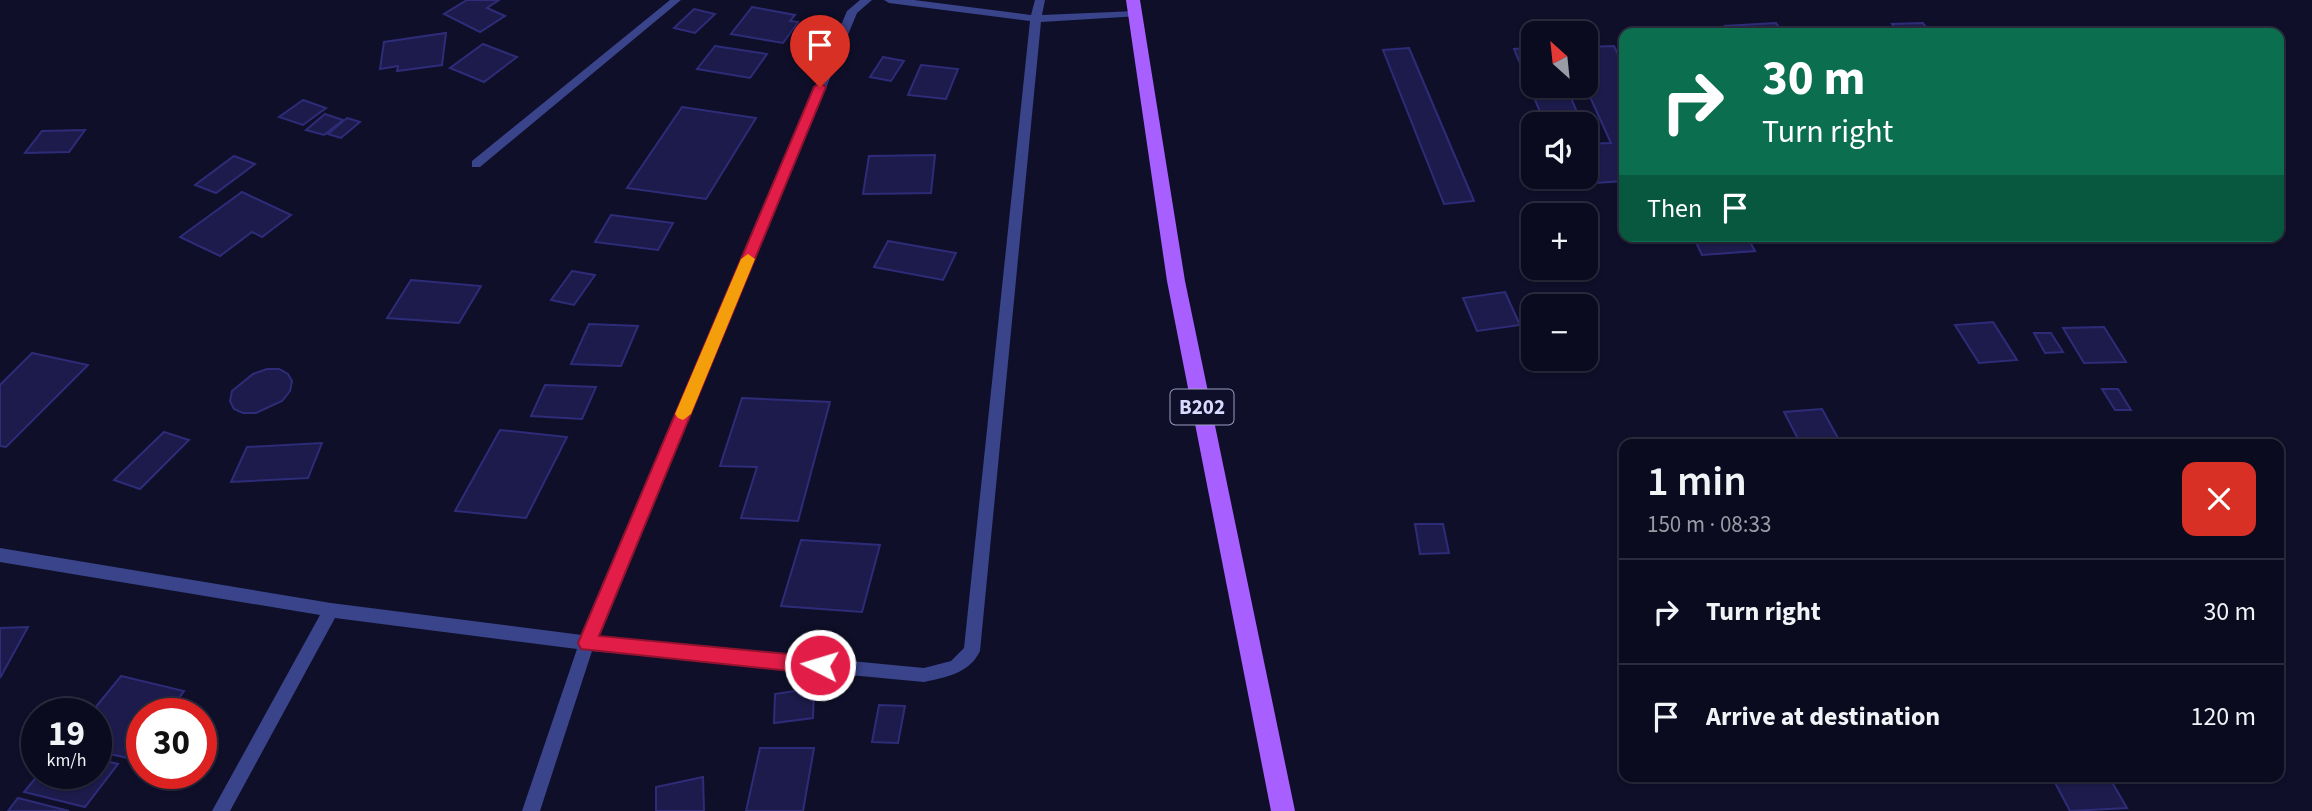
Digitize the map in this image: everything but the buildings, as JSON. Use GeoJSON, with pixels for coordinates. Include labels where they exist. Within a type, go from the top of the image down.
{"type":"FeatureCollection","features":[{"type":"Feature","properties":{"kind":"main road","name":"B202"},"geometry":{"type":"LineString","coordinates":[[1135,7],[1176,281],[1283,811]]}},
{"type":"Feature","properties":{"kind":"street"},"geometry":{"type":"LineString","coordinates":[[476,164],[676,0]]}},
{"type":"Feature","properties":{"kind":"street"},"geometry":{"type":"LineString","coordinates":[[531,811],[587,643],[852,11],[867,0]]}},
{"type":"Feature","properties":{"kind":"street"},"geometry":{"type":"LineString","coordinates":[[889,0],[1035,19],[1135,7]]}},
{"type":"Feature","properties":{"kind":"street"},"geometry":{"type":"LineString","coordinates":[[0,555],[331,610],[587,643],[924,675],[956,667],[972,651],[1035,19],[1040,0]]}},
{"type":"Feature","properties":{"kind":"street"},"geometry":{"type":"LineString","coordinates":[[221,811],[331,610]]}},
{"type":"Feature","properties":{"kind":"slow traffic"},"geometry":{"type":"LineString","coordinates":[[683,414],[748,259]]}},
{"type":"Feature","properties":{"kind":"route"},"geometry":{"type":"LineString","coordinates":[[820,87],[587,643],[820,665]]}}]}
